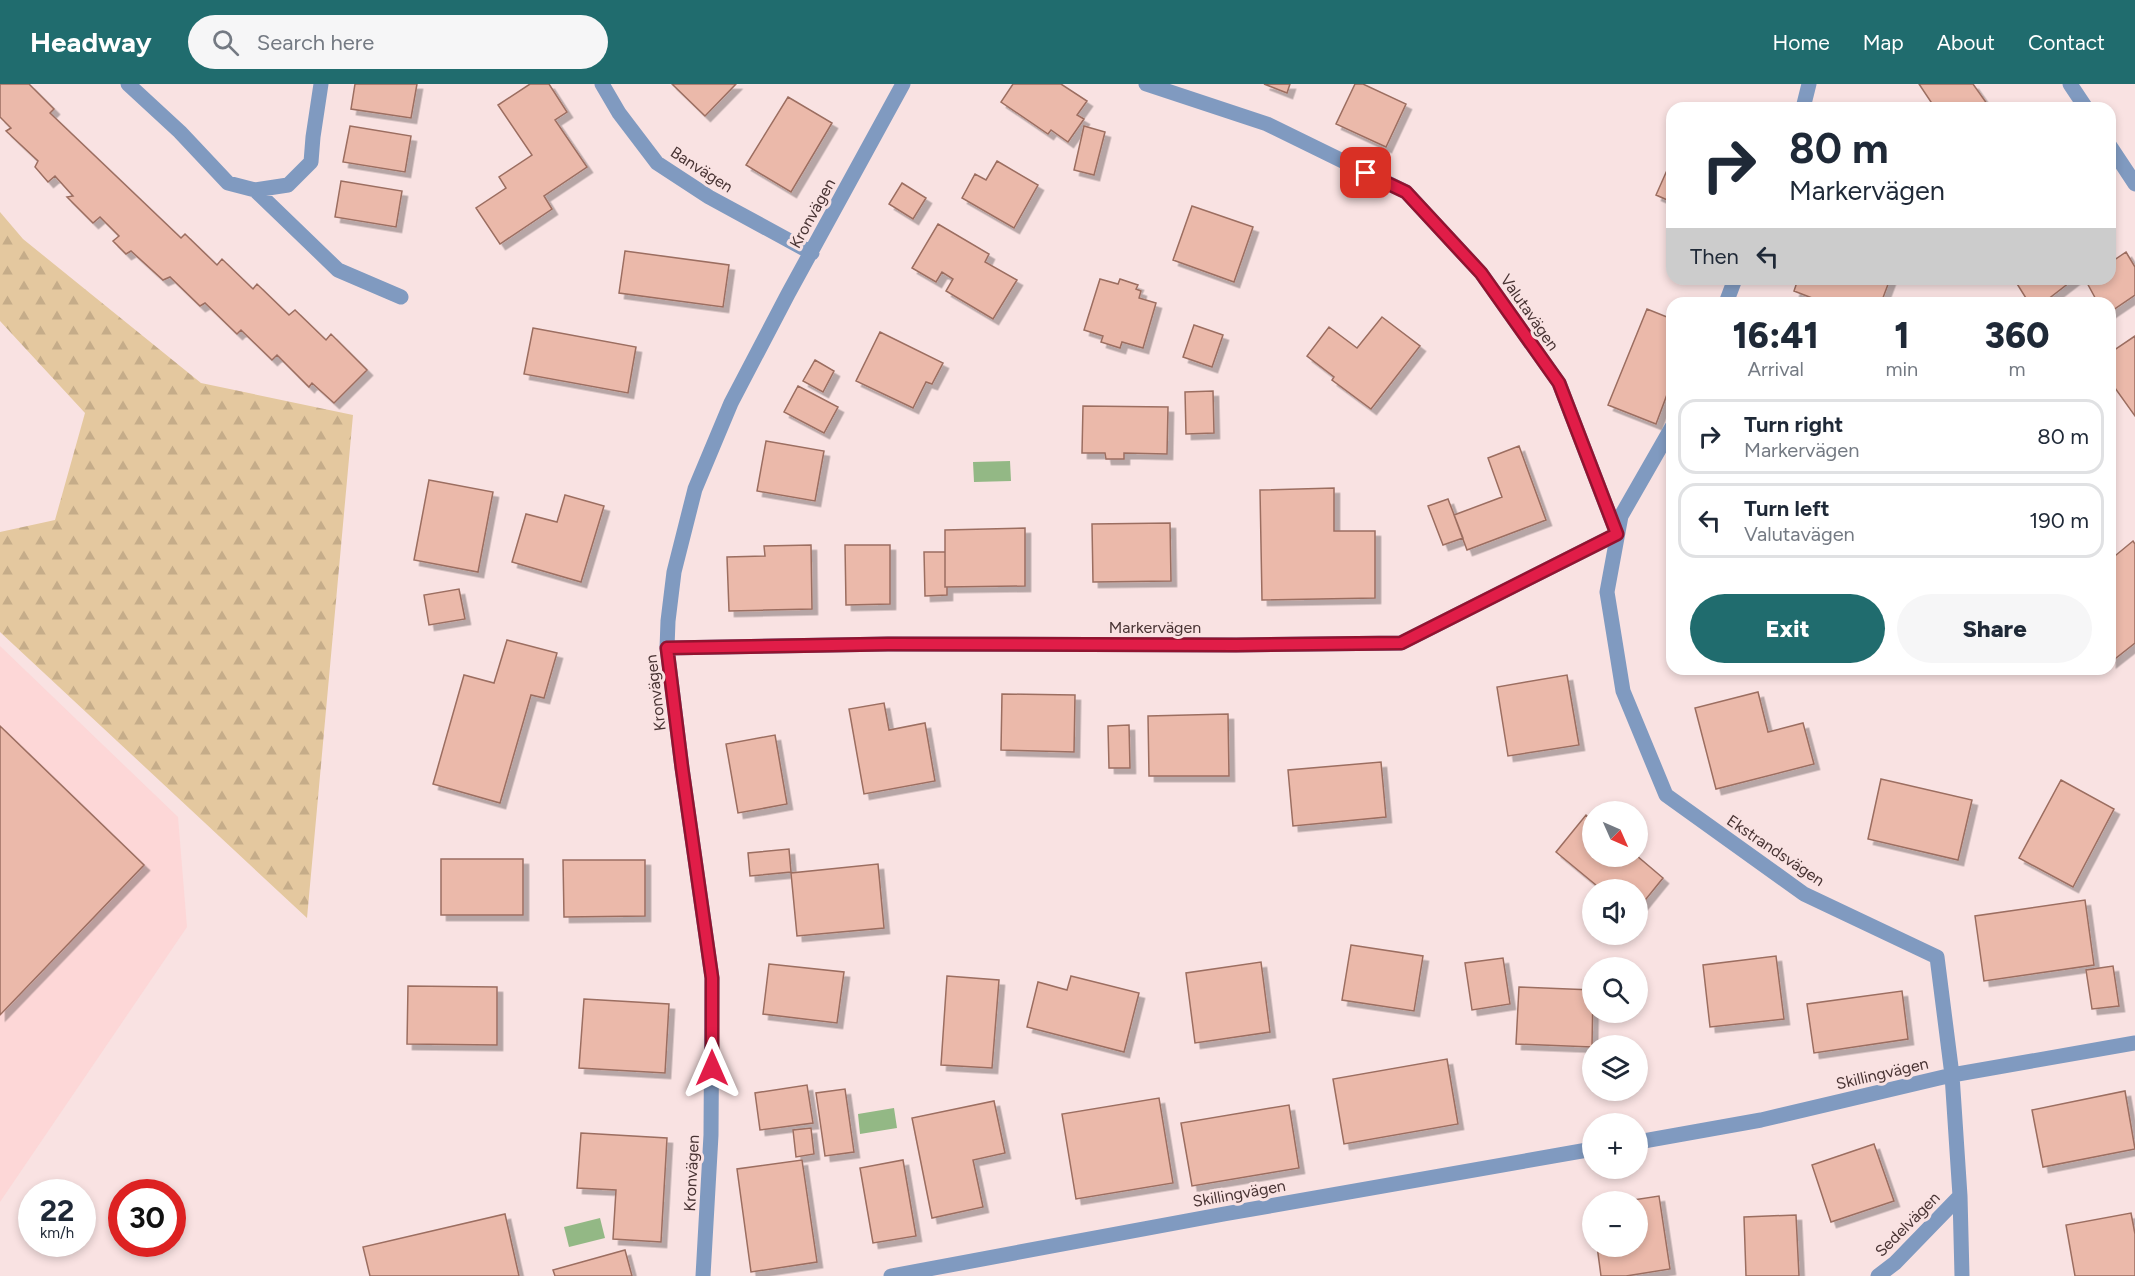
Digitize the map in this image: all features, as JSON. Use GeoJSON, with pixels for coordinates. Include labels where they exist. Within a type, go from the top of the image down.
{"type":"FeatureCollection","features":[{"type":"Feature","properties":{"kind":"street"},"geometry":{"type":"LineString","coordinates":[[128,84],[180,132],[228,183],[255,190],[288,185],[311,162],[312,137],[321,84]]}},
{"type":"Feature","properties":{"kind":"street","name":"Banvägen"},"geometry":{"type":"LineString","coordinates":[[602,84],[619,113],[657,163],[709,197],[812,253]]}},
{"type":"Feature","properties":{"kind":"street","name":"Kronvägen"},"geometry":{"type":"LineString","coordinates":[[703,1276],[711,1135],[712,978],[667,648],[674,572],[694,489],[731,403],[903,84]]}},
{"type":"Feature","properties":{"kind":"street","name":"Valutavägen"},"geometry":{"type":"LineString","coordinates":[[1146,84],[1267,124],[1406,192],[1481,273],[1559,383],[1617,534]]}},
{"type":"Feature","properties":{"kind":"street"},"geometry":{"type":"LineString","coordinates":[[1804,102],[1809,84]]}},
{"type":"Feature","properties":{"kind":"street"},"geometry":{"type":"LineString","coordinates":[[2070,84],[2082,102]]}},
{"type":"Feature","properties":{"kind":"street"},"geometry":{"type":"LineString","coordinates":[[2116,155],[2135,184]]}},
{"type":"Feature","properties":{"kind":"street"},"geometry":{"type":"LineString","coordinates":[[255,190],[338,270],[401,297]]}},
{"type":"Feature","properties":{"kind":"street","name":"Ekstrandsvägen"},"geometry":{"type":"LineString","coordinates":[[1666,437],[1621,516],[1607,592],[1623,691],[1666,795],[1804,894],[1937,957],[1952,1075],[1960,1196],[1962,1276]]}},
{"type":"Feature","properties":{"kind":"street","name":"Markervägen"},"geometry":{"type":"LineString","coordinates":[[667,648],[888,644],[1401,643],[1617,534]]}},
{"type":"Feature","properties":{"kind":"street","name":"Skillingvägen"},"geometry":{"type":"LineString","coordinates":[[1648,1140],[1761,1120],[1952,1075],[2135,1043]]}},
{"type":"Feature","properties":{"kind":"street","name":"Skillingvägen"},"geometry":{"type":"LineString","coordinates":[[891,1276],[1582,1151]]}},
{"type":"Feature","properties":{"kind":"street","name":"Sedelvägen"},"geometry":{"type":"LineString","coordinates":[[1878,1276],[1895,1263],[1960,1196]]}},
{"type":"Feature","properties":{"kind":"shaded area"},"geometry":{"type":"Polygon","coordinates":[[[1010,461],[1011,481],[974,482],[973,462],[1010,461]]]}},
{"type":"Feature","properties":{"kind":"shaded area"},"geometry":{"type":"Polygon","coordinates":[[[0,646],[178,817],[187,927],[0,1202],[0,646]]]}},
{"type":"Feature","properties":{"kind":"shaded area"},"geometry":{"type":"Polygon","coordinates":[[[894,1108],[897,1128],[860,1134],[858,1114],[894,1108]]]}},
{"type":"Feature","properties":{"kind":"shaded area"},"geometry":{"type":"Polygon","coordinates":[[[600,1218],[605,1238],[569,1247],[564,1227],[600,1218]]]}},
{"type":"Feature","properties":{"kind":"green space"},"geometry":{"type":"Polygon","coordinates":[[[0,212],[23,239],[201,383],[353,415],[307,918],[0,632],[0,532],[55,520],[85,413],[0,321],[0,212]]]}},
{"type":"Feature","properties":{"kind":"building"},"geometry":{"type":"Polygon","coordinates":[[[0,84],[29,84],[54,109],[50,113],[181,238],[185,234],[217,265],[222,259],[253,289],[257,284],[289,315],[295,310],[326,340],[331,334],[367,370],[334,403],[312,383],[309,387],[277,355],[272,360],[241,330],[237,334],[205,303],[200,306],[170,277],[163,280],[131,251],[126,254],[113,241],[119,236],[100,217],[93,223],[67,197],[73,196],[55,176],[48,182],[35,167],[38,161],[6,131],[11,128],[0,117],[0,84]]]}},
{"type":"Feature","properties":{"kind":"building"},"geometry":{"type":"Polygon","coordinates":[[[355,84],[417,84],[411,118],[351,109],[355,84]]]}},
{"type":"Feature","properties":{"kind":"building"},"geometry":{"type":"Polygon","coordinates":[[[530,84],[549,84],[567,112],[555,120],[587,167],[544,196],[552,209],[500,244],[476,208],[506,188],[499,177],[532,155],[498,105],[530,84]]]}},
{"type":"Feature","properties":{"kind":"building"},"geometry":{"type":"Polygon","coordinates":[[[672,84],[736,84],[705,116],[672,84]]]}},
{"type":"Feature","properties":{"kind":"building"},"geometry":{"type":"Polygon","coordinates":[[[1013,84],[1061,84],[1087,101],[1077,115],[1084,119],[1068,142],[1051,130],[1048,134],[1001,102],[1013,84]]]}},
{"type":"Feature","properties":{"kind":"building"},"geometry":{"type":"Polygon","coordinates":[[[1264,84],[1290,84],[1287,93],[1264,84]]]}},
{"type":"Feature","properties":{"kind":"building"},"geometry":{"type":"Polygon","coordinates":[[[1355,84],[1363,84],[1406,104],[1386,147],[1336,124],[1355,84]]]}},
{"type":"Feature","properties":{"kind":"building"},"geometry":{"type":"Polygon","coordinates":[[[1919,84],[1973,84],[1986,102],[1931,102],[1919,84]]]}},
{"type":"Feature","properties":{"kind":"building"},"geometry":{"type":"Polygon","coordinates":[[[788,97],[832,123],[791,192],[746,165],[788,97]]]}},
{"type":"Feature","properties":{"kind":"building"},"geometry":{"type":"Polygon","coordinates":[[[350,126],[411,136],[405,172],[343,162],[350,126]]]}},
{"type":"Feature","properties":{"kind":"building"},"geometry":{"type":"Polygon","coordinates":[[[1084,126],[1105,132],[1094,175],[1074,170],[1084,126]]]}},
{"type":"Feature","properties":{"kind":"building"},"geometry":{"type":"Polygon","coordinates":[[[997,161],[1038,185],[1014,228],[962,198],[975,174],[986,180],[997,161]]]}},
{"type":"Feature","properties":{"kind":"building"},"geometry":{"type":"Polygon","coordinates":[[[1666,172],[1666,199],[1656,195],[1666,172]]]}},
{"type":"Feature","properties":{"kind":"building"},"geometry":{"type":"Polygon","coordinates":[[[341,181],[402,191],[396,227],[335,217],[341,181]]]}},
{"type":"Feature","properties":{"kind":"building"},"geometry":{"type":"Polygon","coordinates":[[[902,183],[926,198],[913,219],[889,204],[902,183]]]}},
{"type":"Feature","properties":{"kind":"building"},"geometry":{"type":"Polygon","coordinates":[[[1192,206],[1253,227],[1234,282],[1173,260],[1192,206]]]}},
{"type":"Feature","properties":{"kind":"building"},"geometry":{"type":"Polygon","coordinates":[[[938,224],[989,254],[985,262],[1017,280],[993,319],[946,291],[953,279],[942,272],[936,282],[912,268],[938,224]]]}},
{"type":"Feature","properties":{"kind":"building"},"geometry":{"type":"Polygon","coordinates":[[[625,251],[729,265],[723,307],[619,293],[625,251]]]}},
{"type":"Feature","properties":{"kind":"building"},"geometry":{"type":"Polygon","coordinates":[[[2126,252],[2135,267],[2135,295],[2116,308],[2116,297],[2095,297],[2088,285],[2116,285],[2116,259],[2126,252]]]}},
{"type":"Feature","properties":{"kind":"building"},"geometry":{"type":"Polygon","coordinates":[[[1100,279],[1118,284],[1120,279],[1138,285],[1136,289],[1141,291],[1139,298],[1156,303],[1143,348],[1122,342],[1120,348],[1101,342],[1103,336],[1084,330],[1100,279]]]}},
{"type":"Feature","properties":{"kind":"building"},"geometry":{"type":"Polygon","coordinates":[[[1796,285],[1888,285],[1883,297],[1810,297],[1794,291],[1796,285]]]}},
{"type":"Feature","properties":{"kind":"building"},"geometry":{"type":"Polygon","coordinates":[[[2018,285],[2066,285],[2051,297],[2025,297],[2018,285]]]}},
{"type":"Feature","properties":{"kind":"building"},"geometry":{"type":"Polygon","coordinates":[[[1647,309],[1666,317],[1666,397],[1656,424],[1608,405],[1647,309]]]}},
{"type":"Feature","properties":{"kind":"building"},"geometry":{"type":"Polygon","coordinates":[[[1382,317],[1420,346],[1371,409],[1332,380],[1334,377],[1307,356],[1329,327],[1357,348],[1382,317]]]}},
{"type":"Feature","properties":{"kind":"building"},"geometry":{"type":"Polygon","coordinates":[[[1194,325],[1223,335],[1212,367],[1183,357],[1194,325]]]}},
{"type":"Feature","properties":{"kind":"building"},"geometry":{"type":"Polygon","coordinates":[[[533,328],[636,347],[628,393],[524,374],[533,328]]]}},
{"type":"Feature","properties":{"kind":"building"},"geometry":{"type":"Polygon","coordinates":[[[880,332],[943,363],[932,384],[926,382],[913,408],[856,381],[880,332]]]}},
{"type":"Feature","properties":{"kind":"building"},"geometry":{"type":"Polygon","coordinates":[[[2135,336],[2135,416],[2116,389],[2116,349],[2135,336]]]}},
{"type":"Feature","properties":{"kind":"building"},"geometry":{"type":"Polygon","coordinates":[[[815,360],[834,371],[823,392],[803,381],[815,360]]]}},
{"type":"Feature","properties":{"kind":"building"},"geometry":{"type":"Polygon","coordinates":[[[798,386],[838,407],[824,433],[784,412],[798,386]]]}},
{"type":"Feature","properties":{"kind":"building"},"geometry":{"type":"Polygon","coordinates":[[[1213,391],[1214,433],[1186,434],[1185,392],[1213,391]]]}},
{"type":"Feature","properties":{"kind":"building"},"geometry":{"type":"Polygon","coordinates":[[[1083,406],[1168,407],[1167,454],[1124,453],[1124,459],[1106,459],[1105,453],[1082,453],[1083,406]]]}},
{"type":"Feature","properties":{"kind":"building"},"geometry":{"type":"Polygon","coordinates":[[[766,441],[824,451],[815,501],[757,491],[766,441]]]}},
{"type":"Feature","properties":{"kind":"building"},"geometry":{"type":"Polygon","coordinates":[[[1519,446],[1546,520],[1467,550],[1454,515],[1502,497],[1488,458],[1519,446]]]}},
{"type":"Feature","properties":{"kind":"building"},"geometry":{"type":"Polygon","coordinates":[[[429,480],[493,492],[478,572],[414,560],[429,480]]]}},
{"type":"Feature","properties":{"kind":"building"},"geometry":{"type":"Polygon","coordinates":[[[1334,488],[1334,531],[1375,531],[1375,598],[1262,600],[1260,490],[1334,488]]]}},
{"type":"Feature","properties":{"kind":"building"},"geometry":{"type":"Polygon","coordinates":[[[565,495],[604,506],[581,582],[512,562],[526,514],[557,522],[565,495]]]}},
{"type":"Feature","properties":{"kind":"building"},"geometry":{"type":"Polygon","coordinates":[[[1448,499],[1463,538],[1443,545],[1428,506],[1448,499]]]}},
{"type":"Feature","properties":{"kind":"building"},"geometry":{"type":"Polygon","coordinates":[[[1170,523],[1171,581],[1093,582],[1092,524],[1170,523]]]}},
{"type":"Feature","properties":{"kind":"building"},"geometry":{"type":"Polygon","coordinates":[[[1025,528],[1025,586],[945,587],[945,530],[1025,528]]]}},
{"type":"Feature","properties":{"kind":"building"},"geometry":{"type":"Polygon","coordinates":[[[2133,541],[2135,544],[2135,643],[2116,658],[2116,555],[2133,541]]]}},
{"type":"Feature","properties":{"kind":"building"},"geometry":{"type":"Polygon","coordinates":[[[811,545],[812,609],[729,611],[727,557],[765,556],[764,546],[811,545]]]}},
{"type":"Feature","properties":{"kind":"building"},"geometry":{"type":"Polygon","coordinates":[[[845,545],[890,545],[890,604],[846,605],[845,545]]]}},
{"type":"Feature","properties":{"kind":"building"},"geometry":{"type":"Polygon","coordinates":[[[924,552],[945,552],[947,595],[925,596],[924,552]]]}},
{"type":"Feature","properties":{"kind":"building"},"geometry":{"type":"Polygon","coordinates":[[[459,589],[465,619],[429,625],[424,595],[459,589]]]}},
{"type":"Feature","properties":{"kind":"building"},"geometry":{"type":"Polygon","coordinates":[[[507,640],[557,653],[544,698],[531,695],[500,803],[433,784],[464,675],[494,683],[507,640]]]}},
{"type":"Feature","properties":{"kind":"building"},"geometry":{"type":"Polygon","coordinates":[[[1567,675],[1579,745],[1508,756],[1497,687],[1567,675]]]}},
{"type":"Feature","properties":{"kind":"building"},"geometry":{"type":"Polygon","coordinates":[[[1758,692],[1768,732],[1803,723],[1814,764],[1716,789],[1695,708],[1758,692]]]}},
{"type":"Feature","properties":{"kind":"building"},"geometry":{"type":"Polygon","coordinates":[[[1002,694],[1075,695],[1074,752],[1001,750],[1002,694]]]}},
{"type":"Feature","properties":{"kind":"building"},"geometry":{"type":"Polygon","coordinates":[[[884,703],[889,730],[925,723],[935,781],[864,794],[849,709],[884,703]]]}},
{"type":"Feature","properties":{"kind":"building"},"geometry":{"type":"Polygon","coordinates":[[[1228,714],[1229,776],[1149,776],[1148,716],[1228,714]]]}},
{"type":"Feature","properties":{"kind":"building"},"geometry":{"type":"Polygon","coordinates":[[[1129,725],[1130,768],[1109,768],[1108,726],[1129,725]]]}},
{"type":"Feature","properties":{"kind":"building"},"geometry":{"type":"Polygon","coordinates":[[[0,726],[144,865],[0,1015],[0,726]]]}},
{"type":"Feature","properties":{"kind":"building"},"geometry":{"type":"Polygon","coordinates":[[[775,735],[787,804],[738,813],[726,744],[775,735]]]}},
{"type":"Feature","properties":{"kind":"building"},"geometry":{"type":"Polygon","coordinates":[[[1381,762],[1386,817],[1293,826],[1288,770],[1381,762]]]}},
{"type":"Feature","properties":{"kind":"building"},"geometry":{"type":"Polygon","coordinates":[[[1881,779],[1972,800],[1958,860],[1868,839],[1881,779]]]}},
{"type":"Feature","properties":{"kind":"building"},"geometry":{"type":"Polygon","coordinates":[[[2061,780],[2114,809],[2073,887],[2019,858],[2061,780]]]}},
{"type":"Feature","properties":{"kind":"building"},"geometry":{"type":"Polygon","coordinates":[[[1582,820],[1582,867],[1648,865],[1663,878],[1648,897],[1648,879],[1589,879],[1556,852],[1582,820]]]}},
{"type":"Feature","properties":{"kind":"building"},"geometry":{"type":"Polygon","coordinates":[[[789,849],[791,872],[750,876],[748,853],[789,849]]]}},
{"type":"Feature","properties":{"kind":"building"},"geometry":{"type":"Polygon","coordinates":[[[441,859],[523,859],[523,915],[441,915],[441,859]]]}},
{"type":"Feature","properties":{"kind":"building"},"geometry":{"type":"Polygon","coordinates":[[[563,860],[645,860],[645,916],[564,917],[563,860]]]}},
{"type":"Feature","properties":{"kind":"building"},"geometry":{"type":"Polygon","coordinates":[[[878,864],[884,928],[797,936],[791,873],[878,864]]]}},
{"type":"Feature","properties":{"kind":"building"},"geometry":{"type":"Polygon","coordinates":[[[2085,900],[2094,965],[1984,981],[1975,916],[2085,900]]]}},
{"type":"Feature","properties":{"kind":"building"},"geometry":{"type":"Polygon","coordinates":[[[1351,945],[1423,956],[1414,1011],[1342,1000],[1351,945]]]}},
{"type":"Feature","properties":{"kind":"building"},"geometry":{"type":"Polygon","coordinates":[[[1776,956],[1784,1019],[1710,1027],[1703,965],[1776,956]]]}},
{"type":"Feature","properties":{"kind":"building"},"geometry":{"type":"Polygon","coordinates":[[[1503,958],[1510,1004],[1472,1010],[1465,963],[1503,958]]]}},
{"type":"Feature","properties":{"kind":"building"},"geometry":{"type":"Polygon","coordinates":[[[1261,962],[1270,1032],[1195,1043],[1186,973],[1261,962]]]}},
{"type":"Feature","properties":{"kind":"building"},"geometry":{"type":"Polygon","coordinates":[[[769,964],[844,972],[837,1023],[763,1014],[769,964]]]}},
{"type":"Feature","properties":{"kind":"building"},"geometry":{"type":"Polygon","coordinates":[[[2113,966],[2119,1006],[2092,1009],[2086,970],[2113,966]]]}},
{"type":"Feature","properties":{"kind":"building"},"geometry":{"type":"Polygon","coordinates":[[[947,976],[999,980],[992,1068],[941,1065],[947,976]]]}},
{"type":"Feature","properties":{"kind":"building"},"geometry":{"type":"Polygon","coordinates":[[[1071,976],[1139,993],[1124,1052],[1027,1027],[1038,982],[1067,990],[1071,976]]]}},
{"type":"Feature","properties":{"kind":"building"},"geometry":{"type":"Polygon","coordinates":[[[408,986],[497,987],[497,1045],[407,1044],[408,986]]]}},
{"type":"Feature","properties":{"kind":"building"},"geometry":{"type":"Polygon","coordinates":[[[1519,987],[1582,990],[1582,1023],[1592,1023],[1592,1035],[1582,1035],[1582,1047],[1516,1044],[1519,987]]]}},
{"type":"Feature","properties":{"kind":"building"},"geometry":{"type":"Polygon","coordinates":[[[1902,991],[1908,1039],[1814,1053],[1807,1004],[1902,991]]]}},
{"type":"Feature","properties":{"kind":"building"},"geometry":{"type":"Polygon","coordinates":[[[584,999],[669,1004],[665,1073],[579,1068],[584,999]]]}},
{"type":"Feature","properties":{"kind":"building"},"geometry":{"type":"Polygon","coordinates":[[[1447,1059],[1458,1124],[1344,1144],[1333,1079],[1447,1059]]]}},
{"type":"Feature","properties":{"kind":"building"},"geometry":{"type":"Polygon","coordinates":[[[807,1085],[813,1123],[760,1130],[755,1093],[807,1085]]]}},
{"type":"Feature","properties":{"kind":"building"},"geometry":{"type":"Polygon","coordinates":[[[845,1089],[854,1152],[825,1156],[816,1093],[845,1089]]]}},
{"type":"Feature","properties":{"kind":"building"},"geometry":{"type":"Polygon","coordinates":[[[2125,1091],[2135,1149],[2043,1167],[2032,1110],[2125,1091]]]}},
{"type":"Feature","properties":{"kind":"building"},"geometry":{"type":"Polygon","coordinates":[[[1159,1098],[1173,1183],[1076,1199],[1062,1114],[1159,1098]]]}},
{"type":"Feature","properties":{"kind":"building"},"geometry":{"type":"Polygon","coordinates":[[[994,1101],[1005,1153],[973,1160],[983,1207],[932,1218],[912,1118],[994,1101]]]}},
{"type":"Feature","properties":{"kind":"building"},"geometry":{"type":"Polygon","coordinates":[[[1289,1105],[1299,1168],[1192,1186],[1181,1123],[1289,1105]]]}},
{"type":"Feature","properties":{"kind":"building"},"geometry":{"type":"Polygon","coordinates":[[[811,1128],[814,1154],[796,1157],[793,1130],[811,1128]]]}},
{"type":"Feature","properties":{"kind":"building"},"geometry":{"type":"Polygon","coordinates":[[[581,1133],[667,1138],[661,1242],[613,1239],[616,1190],[577,1188],[581,1133]]]}},
{"type":"Feature","properties":{"kind":"building"},"geometry":{"type":"Polygon","coordinates":[[[1874,1144],[1894,1201],[1831,1222],[1812,1165],[1874,1144]]]}},
{"type":"Feature","properties":{"kind":"building"},"geometry":{"type":"Polygon","coordinates":[[[802,1160],[817,1262],[751,1272],[737,1169],[802,1160]]]}},
{"type":"Feature","properties":{"kind":"building"},"geometry":{"type":"Polygon","coordinates":[[[903,1160],[916,1236],[873,1243],[860,1168],[903,1160]]]}},
{"type":"Feature","properties":{"kind":"building"},"geometry":{"type":"Polygon","coordinates":[[[1659,1196],[1670,1269],[1626,1276],[1601,1276],[1598,1257],[1648,1257],[1648,1198],[1659,1196]]]}},
{"type":"Feature","properties":{"kind":"building"},"geometry":{"type":"Polygon","coordinates":[[[2131,1213],[2135,1234],[2135,1276],[2075,1276],[2066,1225],[2131,1213]]]}},
{"type":"Feature","properties":{"kind":"building"},"geometry":{"type":"Polygon","coordinates":[[[505,1214],[519,1276],[370,1276],[363,1247],[505,1214]]]}},
{"type":"Feature","properties":{"kind":"building"},"geometry":{"type":"Polygon","coordinates":[[[1796,1215],[1799,1276],[1746,1276],[1744,1217],[1796,1215]]]}},
{"type":"Feature","properties":{"kind":"building"},"geometry":{"type":"Polygon","coordinates":[[[625,1250],[632,1276],[555,1276],[553,1270],[625,1250]]]}},
{"type":"Feature","properties":{"kind":"route"},"geometry":{"type":"LineString","coordinates":[[712,1068],[712,978],[667,648],[888,644],[1401,643],[1617,534],[1559,383],[1481,273],[1406,192],[1366,173]]}}]}
